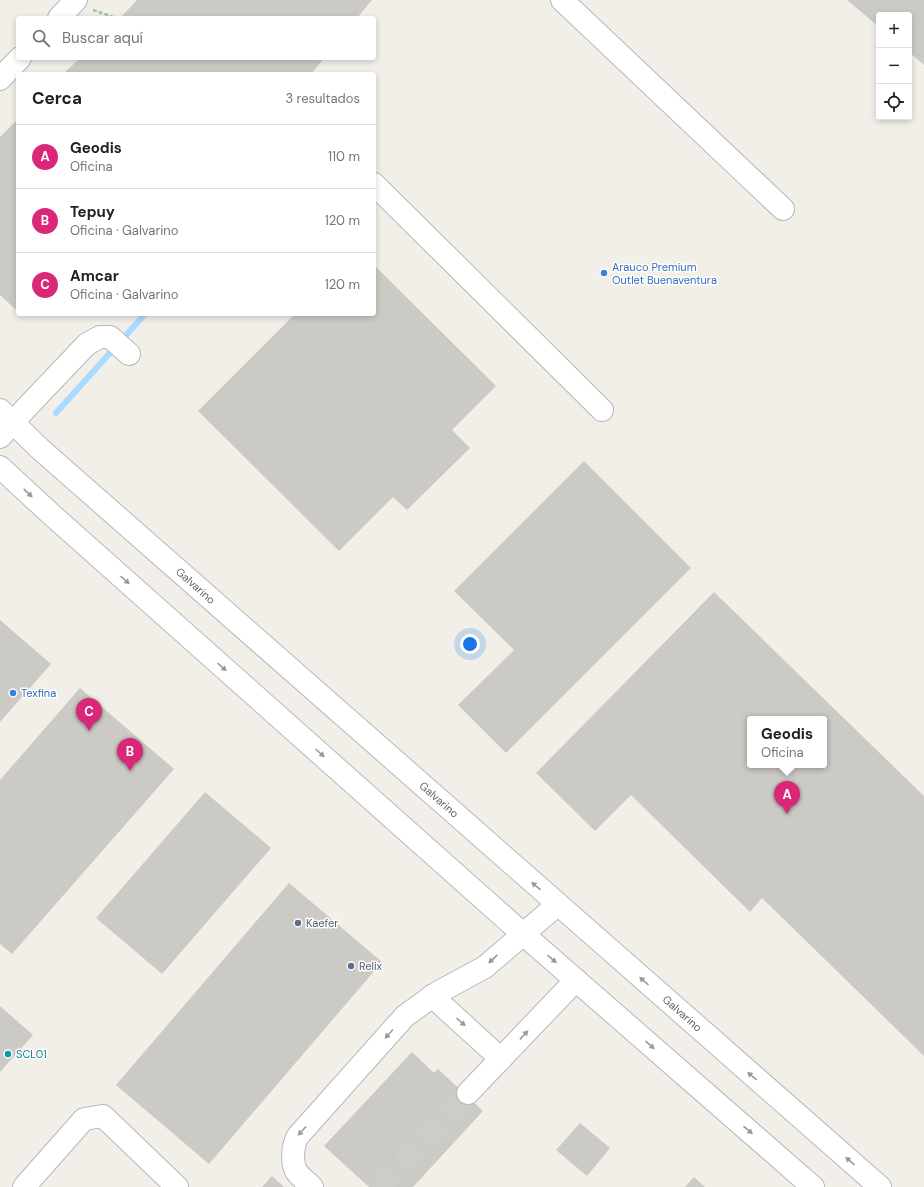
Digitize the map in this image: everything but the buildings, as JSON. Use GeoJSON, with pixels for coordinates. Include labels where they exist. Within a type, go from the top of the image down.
{"type":"FeatureCollection","features":[{"type":"Feature","properties":{"kind":"street"},"geometry":{"type":"LineString","coordinates":[[61,16],[76,0]]}},
{"type":"Feature","properties":{"kind":"street"},"geometry":{"type":"LineString","coordinates":[[562,0],[783,209]]}},
{"type":"Feature","properties":{"kind":"street"},"geometry":{"type":"LineString","coordinates":[[0,79],[18,60]]}},
{"type":"Feature","properties":{"kind":"street"},"geometry":{"type":"LineString","coordinates":[[376,186],[602,410]]}},
{"type":"Feature","properties":{"kind":"street"},"geometry":{"type":"LineString","coordinates":[[4,423],[87,344],[100,337],[110,337],[129,354]]}},
{"type":"Feature","properties":{"kind":"street","name":"Galvarino"},"geometry":{"type":"LineString","coordinates":[[4,423],[45,454],[880,1187]]}},
{"type":"Feature","properties":{"kind":"street"},"geometry":{"type":"LineString","coordinates":[[0,467],[53,516],[523,934],[813,1187]]}},
{"type":"Feature","properties":{"kind":"street"},"geometry":{"type":"LineString","coordinates":[[312,1187],[296,1171],[294,1166],[294,1143],[298,1136],[405,1016],[432,996],[485,967],[557,905]]}},
{"type":"Feature","properties":{"kind":"street"},"geometry":{"type":"LineString","coordinates":[[468,1093],[576,980]]}},
{"type":"Feature","properties":{"kind":"street"},"geometry":{"type":"LineString","coordinates":[[432,996],[501,1059]]}},
{"type":"Feature","properties":{"kind":"street"},"geometry":{"type":"LineString","coordinates":[[24,1187],[84,1119],[103,1116],[177,1187]]}},
{"type":"Feature","properties":{"kind":"waterway"},"geometry":{"type":"LineString","coordinates":[[56,413],[143,316]]}},
{"type":"Feature","properties":{"kind":"tunnel"},"geometry":{"type":"LineString","coordinates":[[379,1187],[468,1093]]}},
{"type":"Feature","properties":{"kind":"place","name":"Arauco Premium Outlet Buenaventura"},"geometry":{"type":"Point","coordinates":[604,273]}},
{"type":"Feature","properties":{"kind":"place","name":"Texfina"},"geometry":{"type":"Point","coordinates":[13,693]}},
{"type":"Feature","properties":{"kind":"place","name":"Amcar"},"geometry":{"type":"Point","coordinates":[89,731]}},
{"type":"Feature","properties":{"kind":"place","name":"Tepuy"},"geometry":{"type":"Point","coordinates":[130,771]}},
{"type":"Feature","properties":{"kind":"place","name":"Geodis"},"geometry":{"type":"Point","coordinates":[787,814]}},
{"type":"Feature","properties":{"kind":"place","name":"Kaefer"},"geometry":{"type":"Point","coordinates":[298,923]}},
{"type":"Feature","properties":{"kind":"place","name":"Relix"},"geometry":{"type":"Point","coordinates":[351,966]}},
{"type":"Feature","properties":{"kind":"place","name":"SCL01"},"geometry":{"type":"Point","coordinates":[8,1054]}}]}
